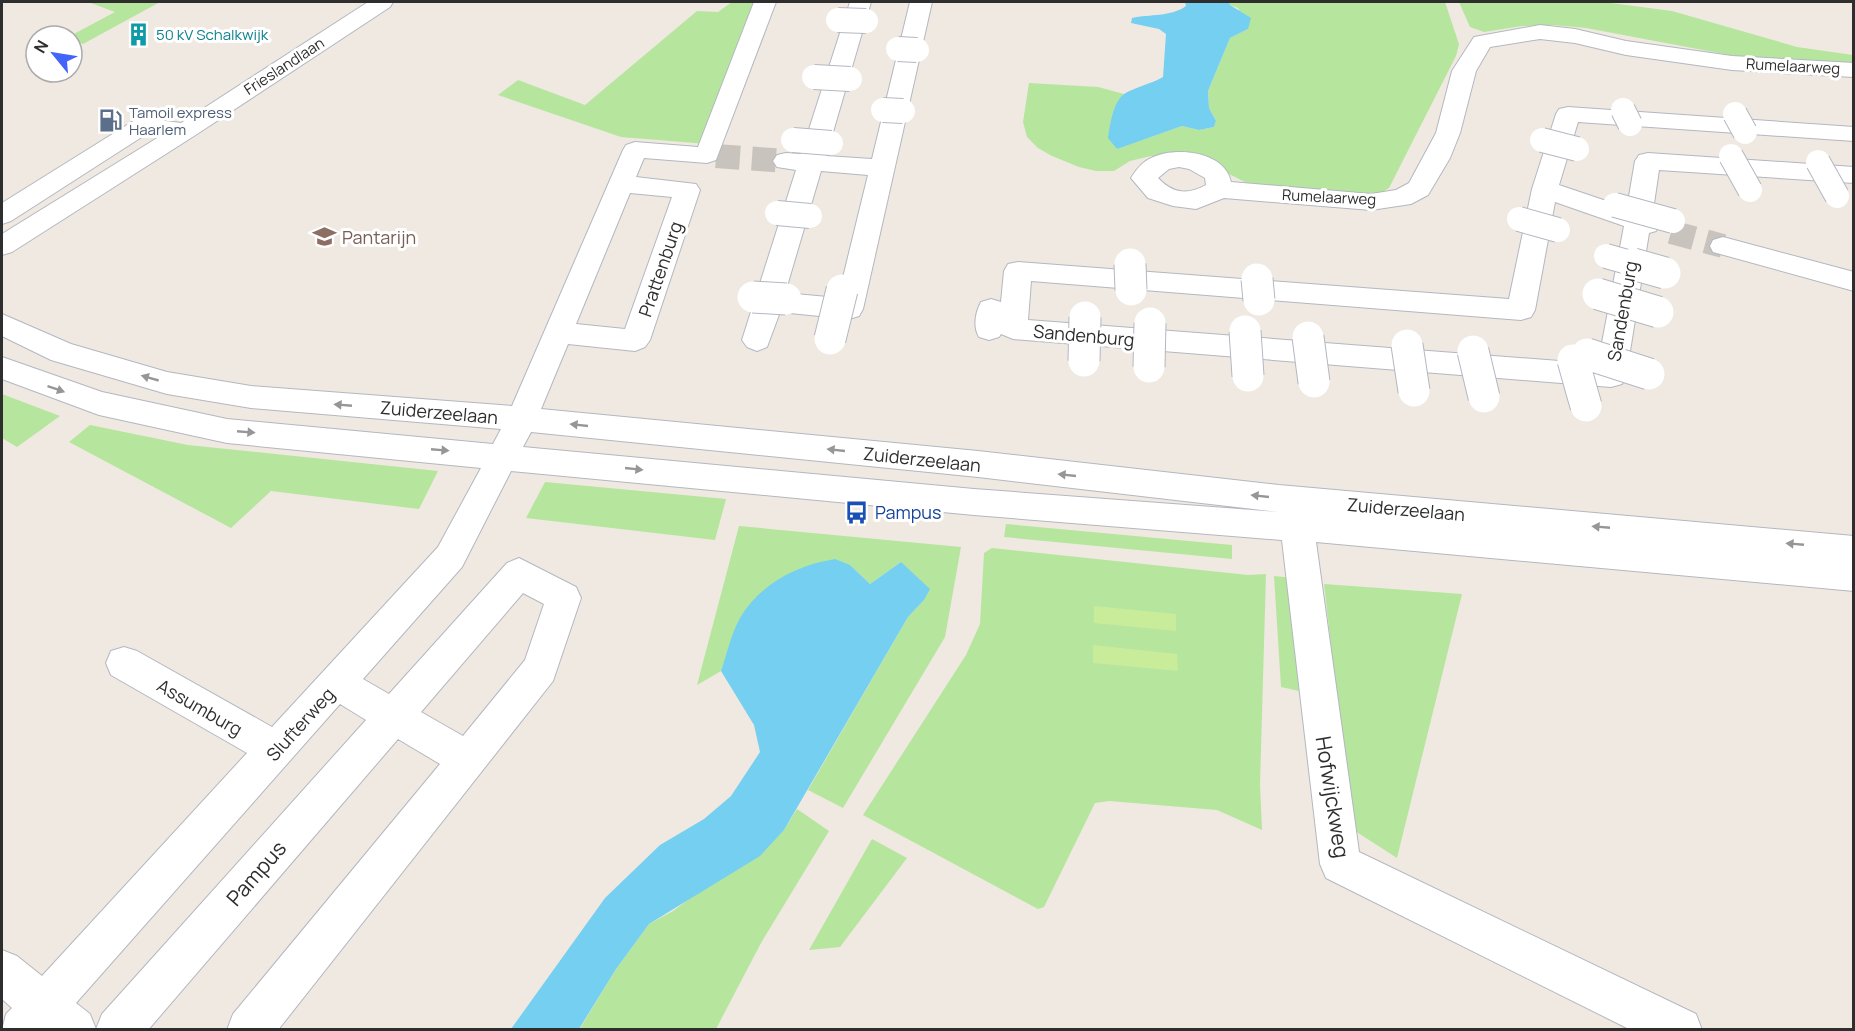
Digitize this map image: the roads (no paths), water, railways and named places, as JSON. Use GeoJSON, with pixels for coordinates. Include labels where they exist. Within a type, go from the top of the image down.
{"type":"FeatureCollection","features":[{"type":"Feature","properties":{"kind":"street","name":"Frieslandlaan"},"geometry":{"type":"LineString","coordinates":[[5,230],[144,125],[185,131],[382,2]]}},
{"type":"Feature","properties":{"kind":"street"},"geometry":{"type":"LineString","coordinates":[[522,419],[635,150],[711,156],[765,2]]}},
{"type":"Feature","properties":{"kind":"street"},"geometry":{"type":"LineString","coordinates":[[769,299],[849,309],[921,2]]}},
{"type":"Feature","properties":{"kind":"street"},"geometry":{"type":"LineString","coordinates":[[838,20],[863,11]]}},
{"type":"Feature","properties":{"kind":"street"},"geometry":{"type":"LineString","coordinates":[[757,340],[812,163],[863,11]]}},
{"type":"Feature","properties":{"kind":"street","name":"Rumelaarweg"},"geometry":{"type":"LineString","coordinates":[[1220,189],[1371,202],[1402,198],[1419,189],[1448,134],[1464,71],[1482,42],[1540,32],[1575,36],[1626,48],[1732,63],[1854,70]]}},
{"type":"Feature","properties":{"kind":"street"},"geometry":{"type":"LineString","coordinates":[[814,77],[850,79]]}},
{"type":"Feature","properties":{"kind":"street","name":"Sandenburg"},"geometry":{"type":"LineString","coordinates":[[1845,186],[1648,161],[1611,376],[1013,329],[1018,270],[1521,310],[1545,189],[1568,114],[1854,134]]}},
{"type":"Feature","properties":{"kind":"street"},"geometry":{"type":"LineString","coordinates":[[1542,140],[1577,149]]}},
{"type":"Feature","properties":{"kind":"street"},"geometry":{"type":"LineString","coordinates":[[831,143],[789,151],[812,163],[881,168]]}},
{"type":"Feature","properties":{"kind":"street"},"geometry":{"type":"LineString","coordinates":[[1731,156],[1750,190]]}},
{"type":"Feature","properties":{"kind":"street"},"geometry":{"type":"LineString","coordinates":[[1818,162],[1845,186]]}},
{"type":"Feature","properties":{"kind":"street","name":"Prattenburg"},"geometry":{"type":"LineString","coordinates":[[559,333],[635,340],[687,190],[620,184]]}},
{"type":"Feature","properties":{"kind":"street"},"geometry":{"type":"LineString","coordinates":[[1545,189],[1637,222],[1672,226],[1615,205]]}},
{"type":"Feature","properties":{"kind":"street"},"geometry":{"type":"LineString","coordinates":[[777,213],[810,216]]}},
{"type":"Feature","properties":{"kind":"street"},"geometry":{"type":"LineString","coordinates":[[1520,219],[1558,230]]}},
{"type":"Feature","properties":{"kind":"street"},"geometry":{"type":"LineString","coordinates":[[1724,246],[1854,282]]}},
{"type":"Feature","properties":{"kind":"street"},"geometry":{"type":"LineString","coordinates":[[1605,256],[1665,273]]}},
{"type":"Feature","properties":{"kind":"street"},"geometry":{"type":"LineString","coordinates":[[830,339],[842,290]]}},
{"type":"Feature","properties":{"kind":"street"},"geometry":{"type":"LineString","coordinates":[[1598,294],[1658,312]]}},
{"type":"Feature","properties":{"kind":"street"},"geometry":{"type":"LineString","coordinates":[[1084,362],[1085,317]]}},
{"type":"Feature","properties":{"kind":"street"},"geometry":{"type":"LineString","coordinates":[[1149,368],[1150,323]]}},
{"type":"Feature","properties":{"kind":"street","name":"Zuiderzeelaan"},"geometry":{"type":"LineString","coordinates":[[2,324],[61,352],[167,383],[251,398],[522,419],[978,464],[1296,513],[1854,576]]}},
{"type":"Feature","properties":{"kind":"street"},"geometry":{"type":"LineString","coordinates":[[1245,331],[1248,376]]}},
{"type":"Feature","properties":{"kind":"street"},"geometry":{"type":"LineString","coordinates":[[1308,337],[1314,382]]}},
{"type":"Feature","properties":{"kind":"street"},"geometry":{"type":"LineString","coordinates":[[1407,345],[1414,391]]}},
{"type":"Feature","properties":{"kind":"street"},"geometry":{"type":"LineString","coordinates":[[1473,351],[1484,397]]}},
{"type":"Feature","properties":{"kind":"street"},"geometry":{"type":"LineString","coordinates":[[1586,406],[1580,357],[1649,374]]}},
{"type":"Feature","properties":{"kind":"street","name":"Zuiderzeelaan"},"geometry":{"type":"LineString","coordinates":[[2,368],[17,376],[99,404],[226,431],[997,504],[1296,513],[1854,550]]}},
{"type":"Feature","properties":{"kind":"street","name":"Slufterweg"},"geometry":{"type":"LineString","coordinates":[[2,971],[47,1021],[277,750],[450,557],[522,419]]}},
{"type":"Feature","properties":{"kind":"street","name":"Hofwijckweg"},"geometry":{"type":"LineString","coordinates":[[1296,513],[1340,864],[1680,1029]]}},
{"type":"Feature","properties":{"kind":"street","name":"Pampus"},"geometry":{"type":"LineString","coordinates":[[118,1029],[519,573],[564,598],[540,669],[249,1029]]}},
{"type":"Feature","properties":{"kind":"street","name":"Assumburg"},"geometry":{"type":"LineString","coordinates":[[124,663],[277,750]]}},
{"type":"Feature","properties":{"kind":"street"},"geometry":{"type":"LineString","coordinates":[[337,683],[467,759]]}},
{"type":"Feature","properties":{"kind":"water"},"geometry":{"type":"Polygon","coordinates":[[[1185,2],[1229,2],[1230,5],[1251,18],[1248,29],[1230,38],[1208,91],[1209,108],[1216,121],[1214,127],[1199,130],[1182,126],[1117,149],[1108,138],[1117,102],[1124,94],[1163,77],[1166,34],[1159,29],[1131,23],[1132,18],[1174,12],[1186,6],[1185,2]]]}},
{"type":"Feature","properties":{"kind":"water"},"geometry":{"type":"Polygon","coordinates":[[[835,559],[850,565],[870,584],[901,562],[930,589],[924,600],[908,617],[784,830],[760,856],[649,924],[616,969],[579,1029],[511,1029],[605,898],[660,845],[704,819],[731,796],[760,752],[754,725],[721,671],[737,624],[758,595],[781,578],[807,566],[835,559]]]}},
{"type":"Feature","properties":{"kind":"tunnel"},"geometry":{"type":"LineString","coordinates":[[716,156],[786,161]]}},
{"type":"Feature","properties":{"kind":"tunnel"},"geometry":{"type":"LineString","coordinates":[[1671,232],[1723,246]]}},
{"type":"Feature","properties":{"kind":"place","name":"50 kV Schalkwijk"},"geometry":{"type":"Point","coordinates":[138,34]}},
{"type":"Feature","properties":{"kind":"place","name":"Tamoil express Haarlem"},"geometry":{"type":"Point","coordinates":[111,121]}},
{"type":"Feature","properties":{"kind":"place","name":"Pantarijn"},"geometry":{"type":"Point","coordinates":[324,237]}},
{"type":"Feature","properties":{"kind":"place","name":"Pampus"},"geometry":{"type":"Point","coordinates":[857,512]}}]}
